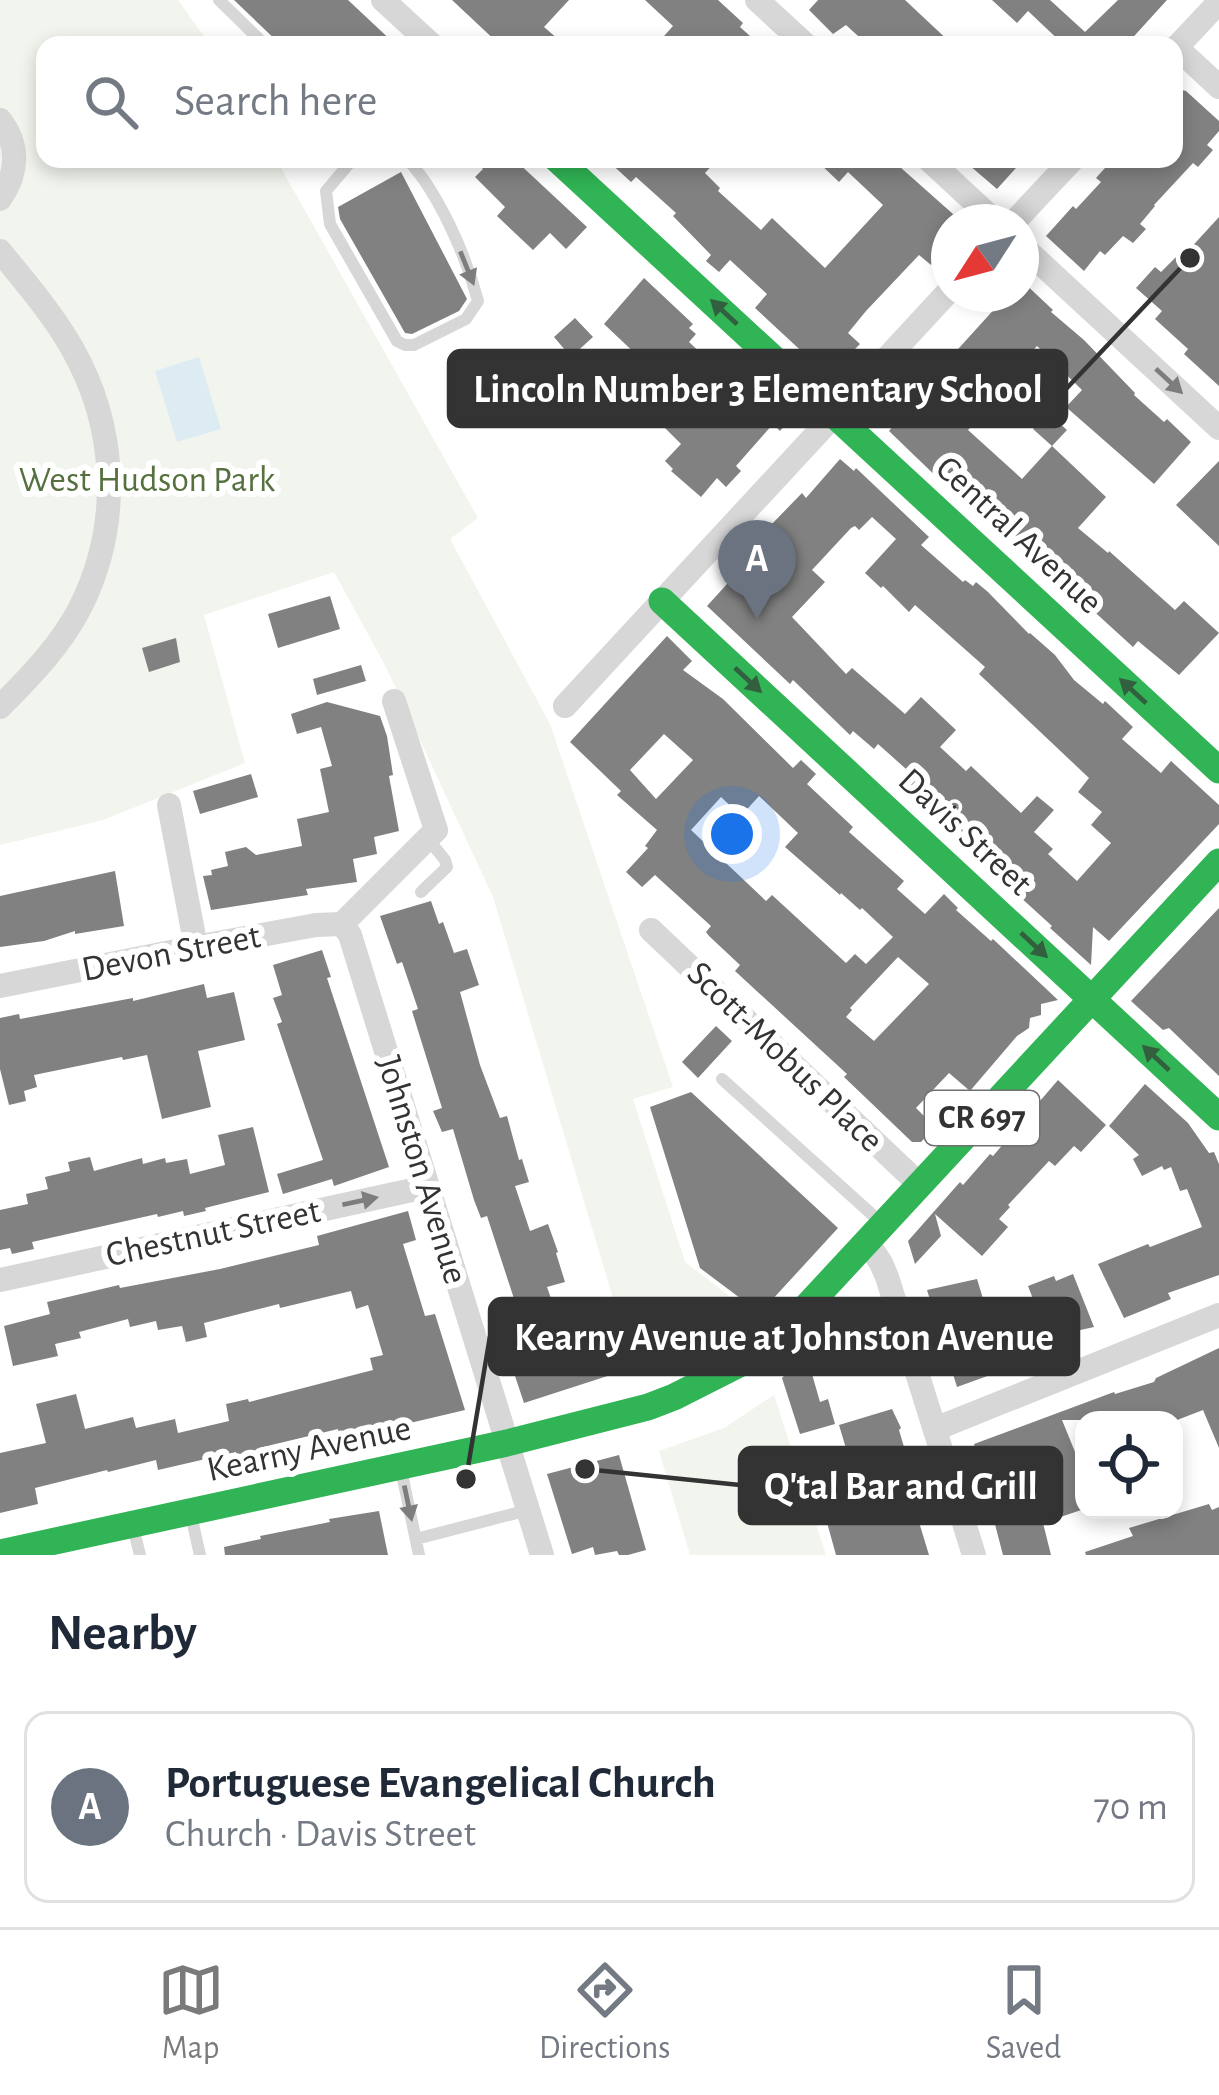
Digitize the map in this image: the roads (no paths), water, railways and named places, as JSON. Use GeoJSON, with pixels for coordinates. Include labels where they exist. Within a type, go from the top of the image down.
{"type":"FeatureCollection","features":[{"type":"Feature","properties":{"kind":"street"},"geometry":{"type":"LineString","coordinates":[[383,0],[423,36]]}},
{"type":"Feature","properties":{"kind":"street"},"geometry":{"type":"LineString","coordinates":[[758,0],[796,36]]}},
{"type":"Feature","properties":{"kind":"street"},"geometry":{"type":"LineString","coordinates":[[1183,40],[1219,2]]}},
{"type":"Feature","properties":{"kind":"street"},"geometry":{"type":"LineString","coordinates":[[1183,56],[1219,87]]}},
{"type":"Feature","properties":{"kind":"street"},"geometry":{"type":"LineString","coordinates":[[0,120],[12,138],[15,160],[0,199]]}},
{"type":"Feature","properties":{"kind":"street","name":"Central Avenue"},"geometry":{"type":"LineString","coordinates":[[567,168],[1219,770]]}},
{"type":"Feature","properties":{"kind":"street"},"geometry":{"type":"LineString","coordinates":[[938,168],[977,204]]}},
{"type":"Feature","properties":{"kind":"street"},"geometry":{"type":"LineString","coordinates":[[1031,204],[1065,168]]}},
{"type":"Feature","properties":{"kind":"street"},"geometry":{"type":"LineString","coordinates":[[0,251],[44,306],[83,369],[106,436],[110,477],[98,559],[80,608],[50,651],[0,707]]}},
{"type":"Feature","properties":{"kind":"street"},"geometry":{"type":"LineString","coordinates":[[1039,262],[1219,428]]}},
{"type":"Feature","properties":{"kind":"street"},"geometry":{"type":"LineString","coordinates":[[565,706],[931,310]]}},
{"type":"Feature","properties":{"kind":"street","name":"Davis Street"},"geometry":{"type":"LineString","coordinates":[[662,601],[1219,1117]]}},
{"type":"Feature","properties":{"kind":"street"},"geometry":{"type":"LineString","coordinates":[[342,924],[431,834],[394,701]]}},
{"type":"Feature","properties":{"kind":"street"},"geometry":{"type":"LineString","coordinates":[[170,805],[196,947]]}},
{"type":"Feature","properties":{"kind":"street","name":"CR 697"},"geometry":{"type":"LineString","coordinates":[[875,1233],[1219,862]]}},
{"type":"Feature","properties":{"kind":"street","name":"Devon Street"},"geometry":{"type":"LineString","coordinates":[[0,986],[316,925],[342,924]]}},
{"type":"Feature","properties":{"kind":"street","name":"Johnston Avenue"},"geometry":{"type":"LineString","coordinates":[[342,924],[350,934],[528,1510],[535,1551]]}},
{"type":"Feature","properties":{"kind":"street","name":"Scott-Mobus Place"},"geometry":{"type":"LineString","coordinates":[[651,930],[920,1185]]}},
{"type":"Feature","properties":{"kind":"street","name":"Chestnut Street"},"geometry":{"type":"LineString","coordinates":[[0,1280],[426,1187]]}},
{"type":"Feature","properties":{"kind":"street"},"geometry":{"type":"LineString","coordinates":[[875,1233],[974,1555]]}},
{"type":"Feature","properties":{"kind":"street","name":"Kearny Avenue"},"geometry":{"type":"LineString","coordinates":[[0,1552],[507,1443],[648,1407],[736,1366],[775,1339],[875,1233]]}},
{"type":"Feature","properties":{"kind":"street"},"geometry":{"type":"LineString","coordinates":[[935,1429],[1219,1315]]}},
{"type":"Feature","properties":{"kind":"lane"},"geometry":{"type":"LineString","coordinates":[[219,0],[256,36]]}},
{"type":"Feature","properties":{"kind":"lane"},"geometry":{"type":"LineString","coordinates":[[345,168],[326,191],[330,224],[397,341],[405,346],[466,319],[478,301],[454,236],[416,168]]}},
{"type":"Feature","properties":{"kind":"lane"},"geometry":{"type":"LineString","coordinates":[[421,892],[447,867],[431,834]]}},
{"type":"Feature","properties":{"kind":"lane"},"geometry":{"type":"LineString","coordinates":[[722,1079],[875,1233]]}},
{"type":"Feature","properties":{"kind":"lane"},"geometry":{"type":"LineString","coordinates":[[400,1466],[419,1555]]}},
{"type":"Feature","properties":{"kind":"lane"},"geometry":{"type":"LineString","coordinates":[[416,1539],[528,1510]]}},
{"type":"Feature","properties":{"kind":"lane"},"geometry":{"type":"LineString","coordinates":[[190,1511],[200,1555]]}},
{"type":"Feature","properties":{"kind":"lane"},"geometry":{"type":"LineString","coordinates":[[132,1524],[140,1555]]}},
{"type":"Feature","properties":{"kind":"place","name":"Lincoln Number 3 Elementary School"},"geometry":{"type":"Point","coordinates":[1190,258]}},
{"type":"Feature","properties":{"kind":"place","name":"Portuguese Evangelical Church"},"geometry":{"type":"Point","coordinates":[757,619]}},
{"type":"Feature","properties":{"kind":"place","name":"Q'tal Bar and Grill"},"geometry":{"type":"Point","coordinates":[585,1469]}},
{"type":"Feature","properties":{"kind":"place","name":"Kearny Avenue at Johnston Avenue"},"geometry":{"type":"Point","coordinates":[466,1479]}},
{"type":"Feature","properties":{"kind":"park label","name":"West Hudson Park"},"geometry":{"type":"Point","coordinates":[147,480]}}]}
